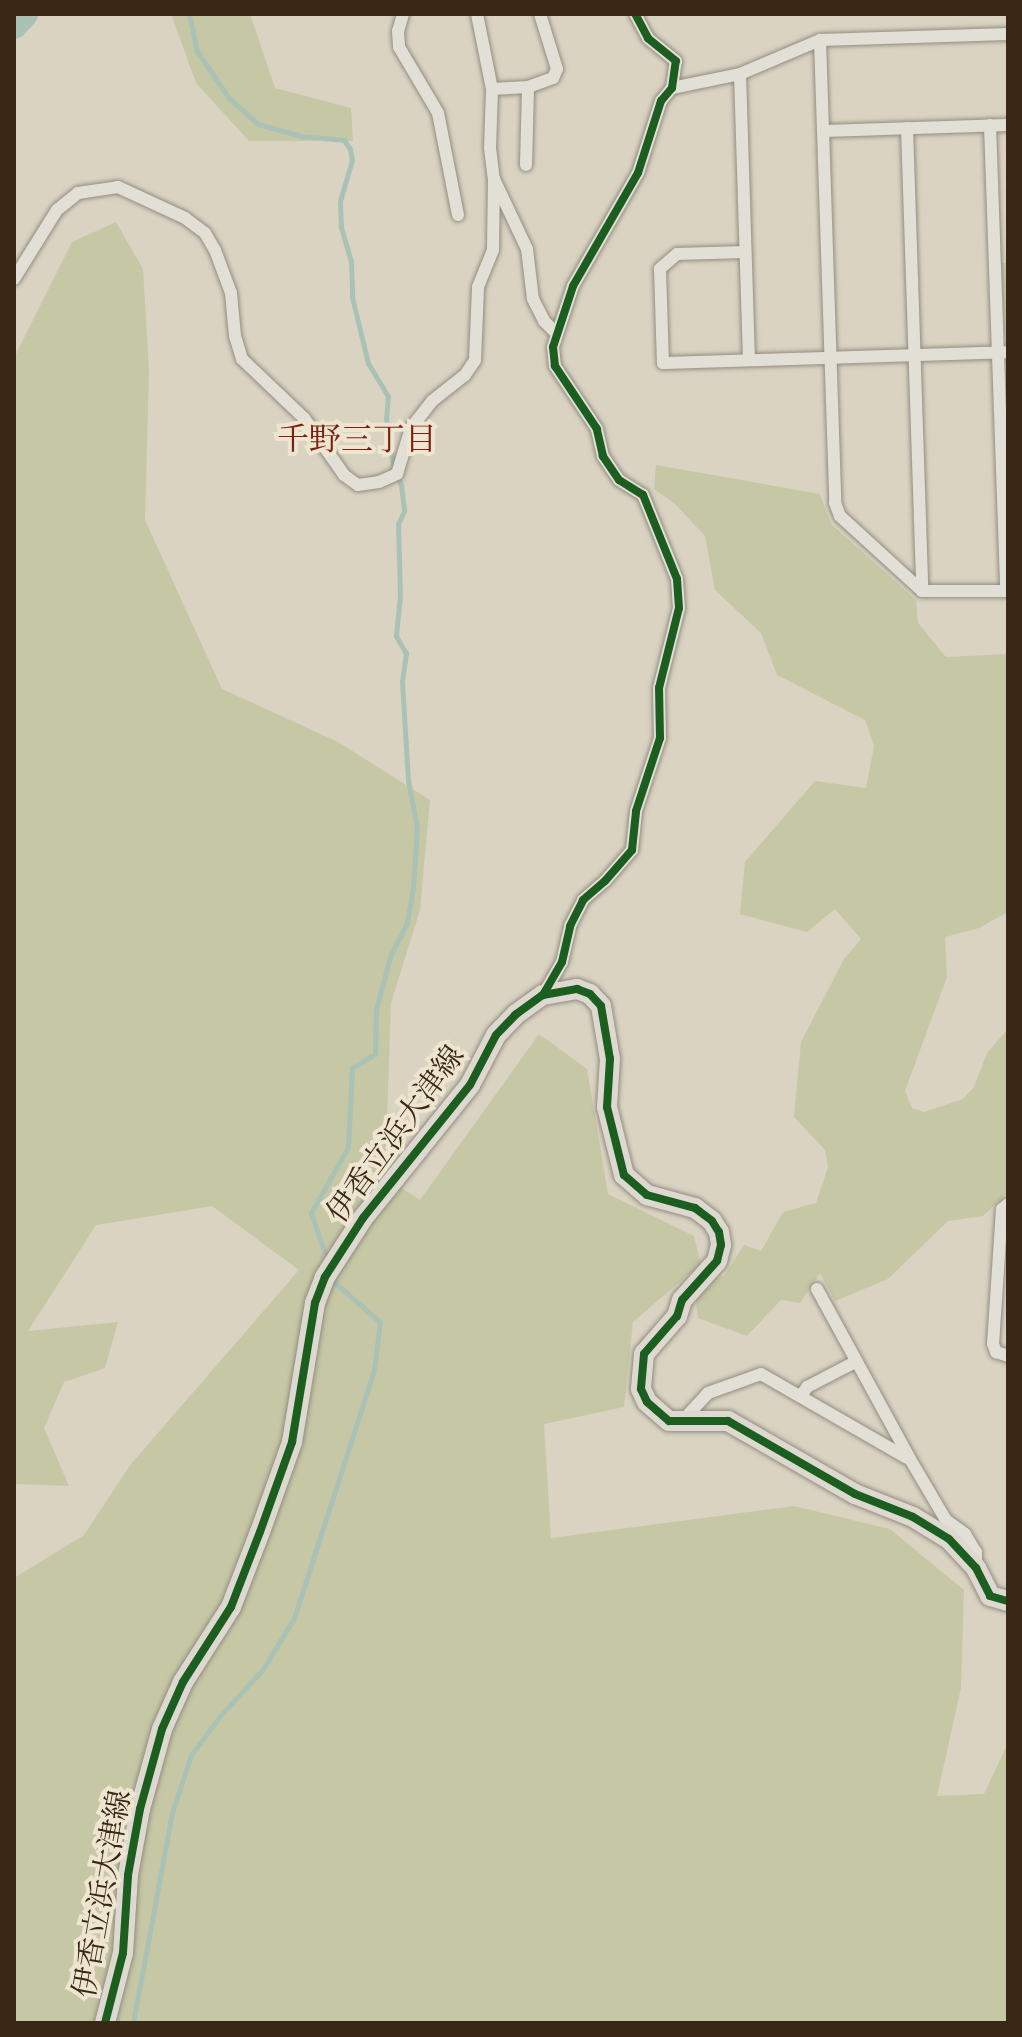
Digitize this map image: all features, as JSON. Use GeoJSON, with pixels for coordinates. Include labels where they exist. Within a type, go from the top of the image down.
{"type":"FeatureCollection","features":[{"type":"Feature","properties":{"kind":"main road"},"geometry":{"type":"LineString","coordinates":[[543,995],[577,989],[590,994],[601,1006],[610,1059],[607,1107],[624,1175],[647,1195],[695,1208],[712,1221],[719,1232],[721,1245],[717,1261],[682,1300],[677,1316],[644,1354],[640,1371],[641,1389],[657,1414],[669,1421],[728,1421],[750,1430],[855,1494],[913,1517],[949,1539],[976,1568],[990,1596],[1008,1601]]}},
{"type":"Feature","properties":{"kind":"main road","name":"伊香立浜大津線"},"geometry":{"type":"LineString","coordinates":[[105,2023],[123,1953],[128,1875],[137,1822],[162,1729],[183,1682],[231,1607],[260,1532],[292,1442],[315,1303],[325,1277],[363,1218],[470,1085],[496,1035],[515,1015],[543,995]]}},
{"type":"Feature","properties":{"kind":"street"},"geometry":{"type":"LineString","coordinates":[[403,14],[398,31],[399,47],[438,113],[458,215]]}},
{"type":"Feature","properties":{"kind":"street"},"geometry":{"type":"LineString","coordinates":[[14,279],[57,210],[78,193],[118,187],[185,218],[205,233],[215,250],[231,293],[235,336],[242,359],[304,418],[344,475],[358,485],[379,482],[397,474],[411,428],[432,401],[465,375],[475,360],[478,287],[493,250],[494,179],[490,148],[492,89],[477,14]]}},
{"type":"Feature","properties":{"kind":"street"},"geometry":{"type":"LineString","coordinates":[[492,89],[528,87],[553,78],[557,69],[540,14]]}},
{"type":"Feature","properties":{"kind":"street"},"geometry":{"type":"LineString","coordinates":[[543,995],[562,962],[570,926],[583,900],[632,850],[636,811],[660,738],[659,688],[679,608],[677,579],[643,495],[619,480],[603,456],[597,429],[555,366],[556,333],[584,264],[638,173],[661,101],[672,88],[676,61],[648,38],[635,14]]}},
{"type":"Feature","properties":{"kind":"street"},"geometry":{"type":"LineString","coordinates":[[672,88],[740,74],[820,40],[1008,34]]}},
{"type":"Feature","properties":{"kind":"street"},"geometry":{"type":"LineString","coordinates":[[820,40],[835,503],[840,516],[922,591],[1007,591],[1001,260],[990,125]]}},
{"type":"Feature","properties":{"kind":"street"},"geometry":{"type":"LineString","coordinates":[[740,74],[749,360]]}},
{"type":"Feature","properties":{"kind":"street"},"geometry":{"type":"LineString","coordinates":[[526,165],[528,87]]}},
{"type":"Feature","properties":{"kind":"street"},"geometry":{"type":"LineString","coordinates":[[823,131],[1008,125]]}},
{"type":"Feature","properties":{"kind":"street"},"geometry":{"type":"LineString","coordinates":[[907,128],[922,591]]}},
{"type":"Feature","properties":{"kind":"street"},"geometry":{"type":"LineString","coordinates":[[494,179],[527,249],[533,299],[544,321],[556,333]]}},
{"type":"Feature","properties":{"kind":"street"},"geometry":{"type":"LineString","coordinates":[[745,252],[677,254],[660,269],[663,363],[1003,352]]}},
{"type":"Feature","properties":{"kind":"street"},"geometry":{"type":"LineString","coordinates":[[1008,1204],[1002,1209],[993,1344],[996,1352],[1008,1356]]}},
{"type":"Feature","properties":{"kind":"street"},"geometry":{"type":"LineString","coordinates":[[817,1289],[855,1362],[946,1520],[965,1534],[976,1552],[976,1568]]}},
{"type":"Feature","properties":{"kind":"street"},"geometry":{"type":"LineString","coordinates":[[801,1396],[807,1387],[855,1362]]}},
{"type":"Feature","properties":{"kind":"street"},"geometry":{"type":"LineString","coordinates":[[683,1420],[708,1393],[761,1374],[910,1459]]}},
{"type":"Feature","properties":{"kind":"green space"},"geometry":{"type":"Polygon","coordinates":[[[171,14],[250,14],[275,88],[351,108],[353,141],[249,141],[196,83],[171,14]]]}},
{"type":"Feature","properties":{"kind":"green space"},"geometry":{"type":"Polygon","coordinates":[[[116,222],[143,269],[149,370],[145,520],[222,689],[338,742],[430,800],[420,910],[391,1003],[385,1177],[420,1200],[539,1034],[587,1069],[608,1194],[694,1236],[701,1264],[633,1322],[624,1407],[544,1424],[551,1538],[794,1506],[890,1529],[964,1590],[961,1688],[937,1796],[984,1794],[1008,1743],[1008,2023],[14,2023],[14,1578],[84,1535],[131,1464],[299,1270],[212,1206],[96,1225],[28,1331],[118,1322],[105,1368],[64,1382],[44,1428],[69,1486],[14,1484],[14,358],[72,242],[116,222]]]}},
{"type":"Feature","properties":{"kind":"green space"},"geometry":{"type":"Polygon","coordinates":[[[1002,263],[1008,263],[1008,339],[1004,335],[1002,263]]]}},
{"type":"Feature","properties":{"kind":"green space"},"geometry":{"type":"Polygon","coordinates":[[[656,465],[820,494],[831,524],[916,600],[918,623],[946,657],[1008,654],[1008,912],[979,928],[945,937],[947,977],[905,1091],[912,1108],[924,1112],[963,1099],[974,1087],[987,1053],[1008,1029],[1008,1192],[983,1216],[948,1221],[888,1279],[835,1301],[820,1273],[800,1303],[781,1300],[747,1336],[698,1318],[695,1292],[711,1279],[724,1276],[744,1245],[761,1251],[783,1212],[816,1203],[828,1167],[825,1150],[794,1117],[801,1042],[844,959],[861,939],[835,909],[807,932],[740,914],[745,862],[815,781],[866,788],[874,746],[865,720],[777,675],[761,633],[715,590],[705,536],[675,504],[654,489],[656,465]]]}},
{"type":"Feature","properties":{"kind":"waterway"},"geometry":{"type":"LineString","coordinates":[[14,25],[24,14]]}},
{"type":"Feature","properties":{"kind":"waterway"},"geometry":{"type":"LineString","coordinates":[[189,14],[197,51],[229,98],[258,124],[301,136],[344,140],[350,149],[352,160],[340,201],[341,227],[351,261],[352,297],[368,363],[388,396],[386,418],[404,511],[398,524],[400,595],[396,636],[406,653],[402,682],[408,780],[417,828],[413,888],[407,923],[390,957],[376,1010],[375,1054],[352,1068],[348,1147],[311,1213],[328,1263]]}},
{"type":"Feature","properties":{"kind":"waterway"},"geometry":{"type":"LineString","coordinates":[[133,2023],[172,1813],[191,1755],[220,1716],[263,1669],[294,1618],[374,1370],[380,1322],[335,1283],[333,1276]]}},
{"type":"Feature","properties":{"kind":"cycle path"},"geometry":{"type":"LineString","coordinates":[[543,995],[562,962],[570,926],[583,900],[605,881],[632,850],[636,811],[660,738],[659,688],[679,608],[677,579],[643,495],[619,480],[603,456],[597,429],[555,366],[553,347],[573,286],[638,173],[661,101],[672,88],[676,61],[648,38],[635,14]]}},
{"type":"Feature","properties":{"kind":"cycle path"},"geometry":{"type":"LineString","coordinates":[[105,2023],[123,1953],[128,1875],[140,1809],[162,1729],[183,1682],[231,1607],[260,1532],[292,1442],[315,1303],[325,1277],[363,1218],[470,1085],[496,1035],[515,1015],[543,995],[577,989],[590,994],[601,1006],[610,1059],[607,1107],[624,1175],[647,1195],[695,1208],[712,1221],[719,1232],[721,1245],[717,1261],[682,1300],[677,1316],[644,1354],[641,1389],[647,1402],[669,1421],[728,1421],[855,1494],[913,1517],[949,1539],[976,1568],[990,1596],[1008,1601]]}},
{"type":"Feature","properties":{"kind":"district","name":"千野三丁目"},"geometry":{"type":"Point","coordinates":[357,442]}}]}
